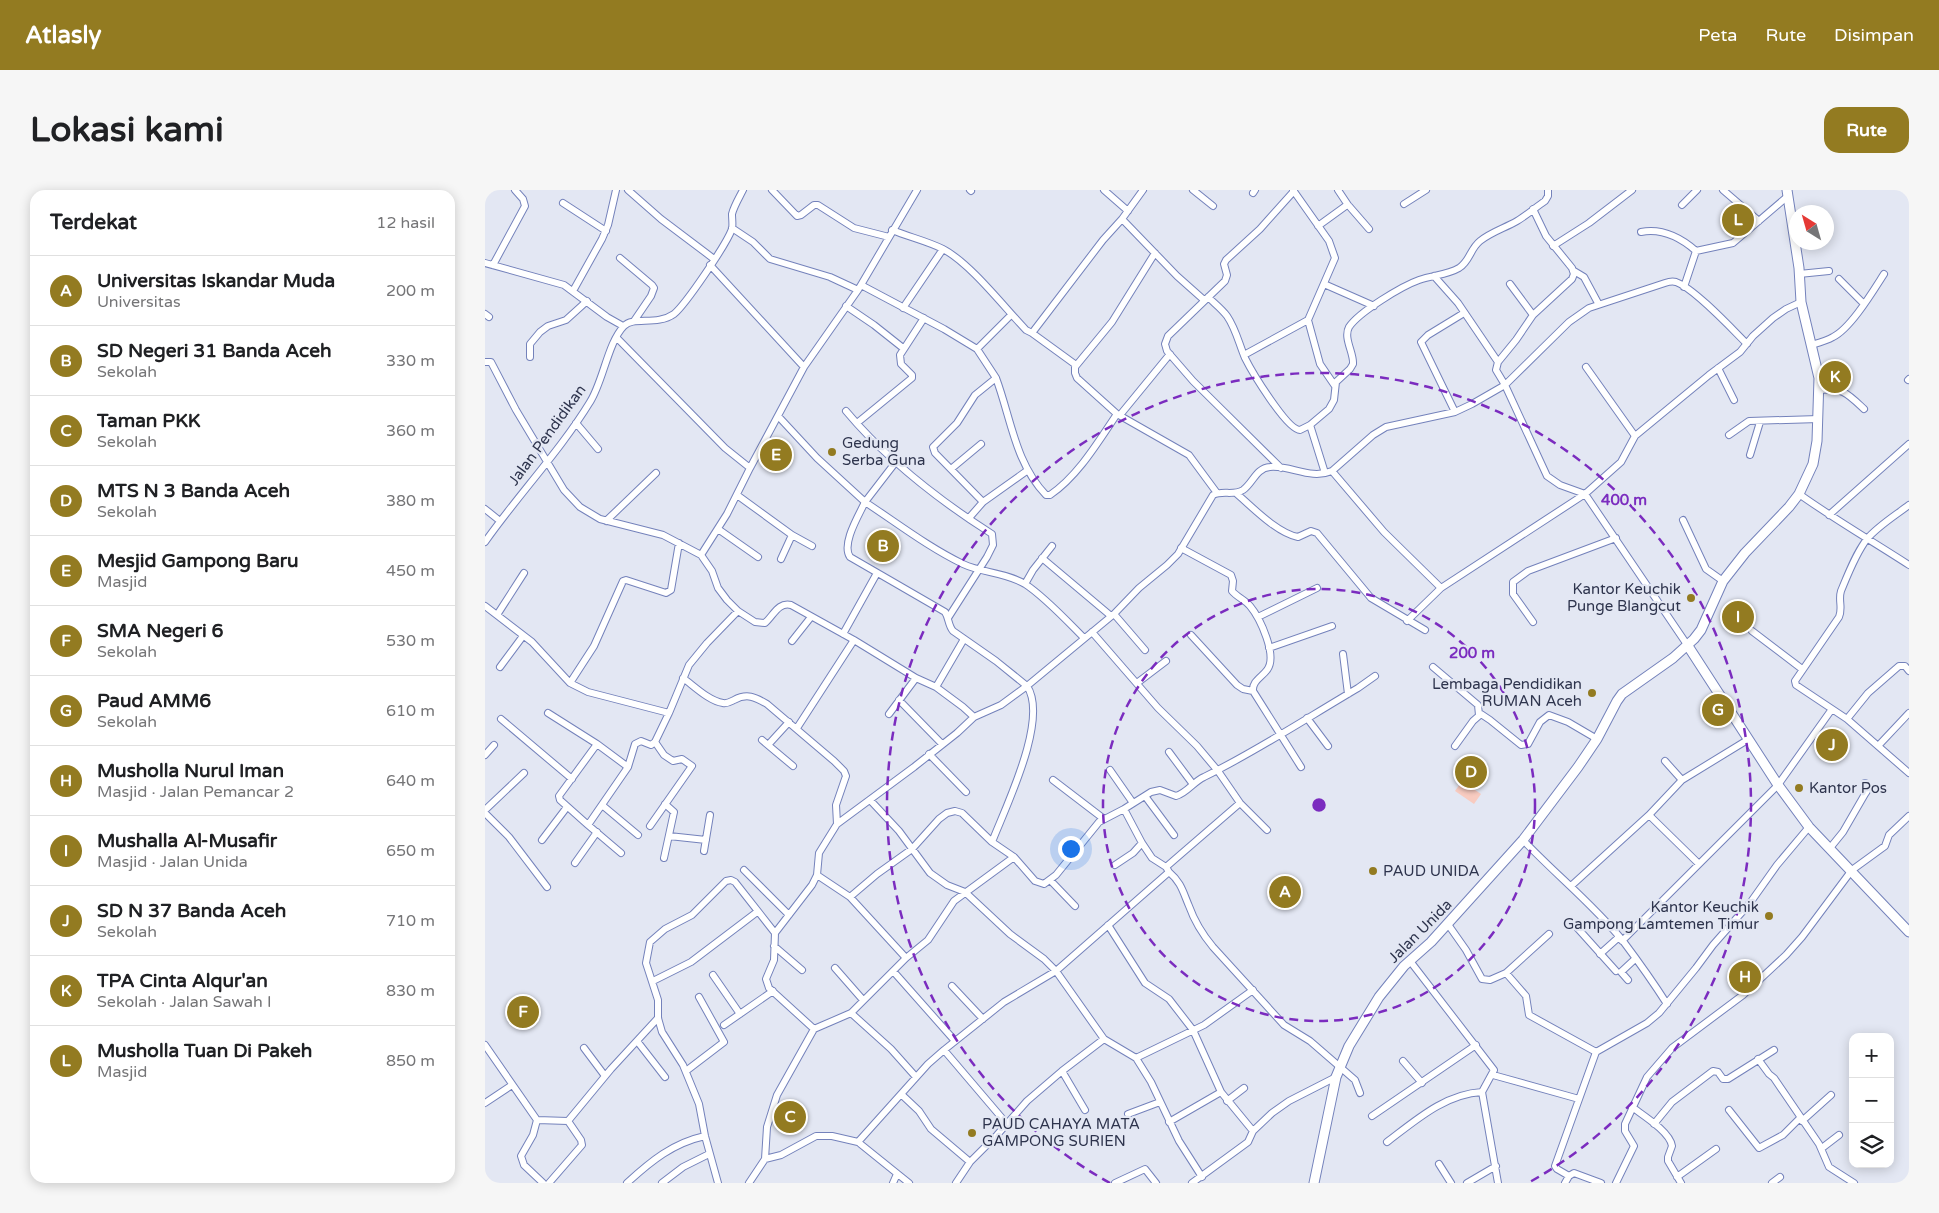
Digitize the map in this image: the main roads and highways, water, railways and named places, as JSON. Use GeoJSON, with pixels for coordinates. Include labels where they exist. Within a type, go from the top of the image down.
{"type":"FeatureCollection","features":[{"type":"Feature","properties":{"kind":"place","name":"Musholla Tuan Di Pakeh"},"geometry":{"type":"Point","coordinates":[1738,220]}},
{"type":"Feature","properties":{"kind":"place","name":"TPA Cinta Alqur'an"},"geometry":{"type":"Point","coordinates":[1835,377]}},
{"type":"Feature","properties":{"kind":"place","name":"Gedung Serba Guna"},"geometry":{"type":"Point","coordinates":[832,452]}},
{"type":"Feature","properties":{"kind":"place","name":"Mesjid Gampong Baru"},"geometry":{"type":"Point","coordinates":[776,455]}},
{"type":"Feature","properties":{"kind":"place","name":"SD Negeri 31 Banda Aceh"},"geometry":{"type":"Point","coordinates":[883,546]}},
{"type":"Feature","properties":{"kind":"place","name":"Kantor Keuchik Punge Blangcut"},"geometry":{"type":"Point","coordinates":[1691,598]}},
{"type":"Feature","properties":{"kind":"place","name":"Mushalla Al-Musafir"},"geometry":{"type":"Point","coordinates":[1738,617]}},
{"type":"Feature","properties":{"kind":"place","name":"Lembaga Pendidikan RUMAN Aceh"},"geometry":{"type":"Point","coordinates":[1592,693]}},
{"type":"Feature","properties":{"kind":"place","name":"Paud AMM6"},"geometry":{"type":"Point","coordinates":[1718,710]}},
{"type":"Feature","properties":{"kind":"place","name":"SD N 37 Banda Aceh"},"geometry":{"type":"Point","coordinates":[1832,745]}},
{"type":"Feature","properties":{"kind":"place","name":"MTS N 3 Banda Aceh"},"geometry":{"type":"Point","coordinates":[1471,772]}},
{"type":"Feature","properties":{"kind":"place","name":"Kantor Pos"},"geometry":{"type":"Point","coordinates":[1799,788]}},
{"type":"Feature","properties":{"kind":"place","name":"PAUD UNIDA"},"geometry":{"type":"Point","coordinates":[1373,871]}},
{"type":"Feature","properties":{"kind":"place","name":"Universitas Iskandar Muda"},"geometry":{"type":"Point","coordinates":[1285,892]}},
{"type":"Feature","properties":{"kind":"place","name":"Kantor Keuchik Gampong Lamtemen Timur"},"geometry":{"type":"Point","coordinates":[1769,916]}},
{"type":"Feature","properties":{"kind":"place","name":"Musholla Nurul Iman"},"geometry":{"type":"Point","coordinates":[1745,977]}},
{"type":"Feature","properties":{"kind":"place","name":"SMA Negeri 6"},"geometry":{"type":"Point","coordinates":[523,1012]}},
{"type":"Feature","properties":{"kind":"place","name":"Taman PKK"},"geometry":{"type":"Point","coordinates":[790,1117]}},
{"type":"Feature","properties":{"kind":"place","name":"PAUD CAHAYA MATA GAMPONG SURIEN"},"geometry":{"type":"Point","coordinates":[972,1133]}}]}
